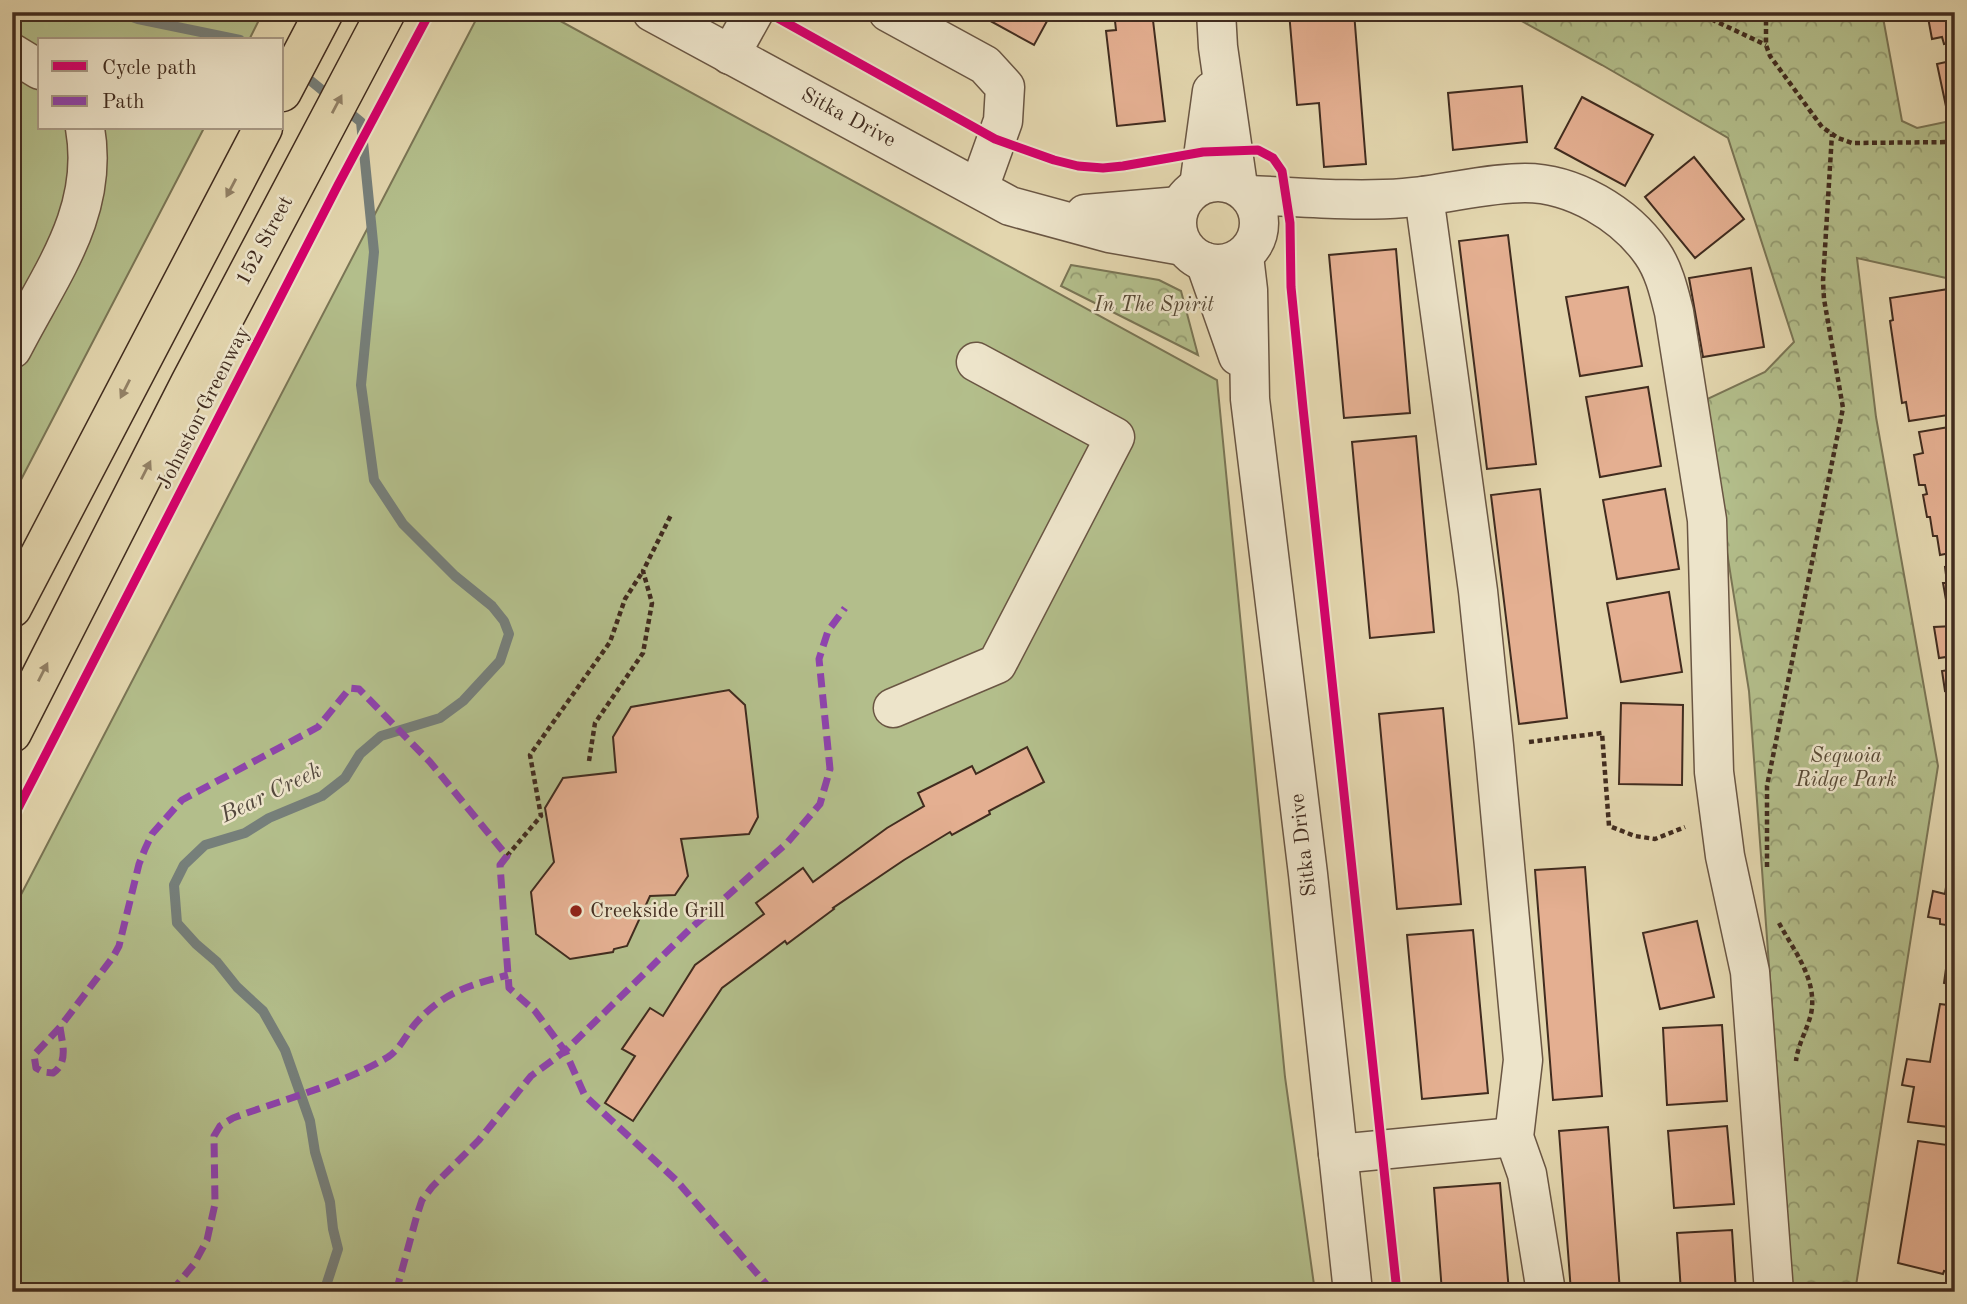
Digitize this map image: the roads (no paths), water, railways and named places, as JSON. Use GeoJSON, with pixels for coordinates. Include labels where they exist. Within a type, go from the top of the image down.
{"type":"FeatureCollection","features":[{"type":"Feature","properties":{"kind":"main road"},"geometry":{"type":"LineString","coordinates":[[284,88],[324,12]]}},
{"type":"Feature","properties":{"kind":"main road","name":"152 Street"},"geometry":{"type":"LineString","coordinates":[[12,733],[190,383],[386,12]]}},
{"type":"Feature","properties":{"kind":"main road"},"geometry":{"type":"LineString","coordinates":[[12,608],[262,130]]}},
{"type":"Feature","properties":{"kind":"street","name":"Sitka Drive"},"geometry":{"type":"LineString","coordinates":[[652,12],[1010,206],[1194,254],[1229,329],[1250,399]]}},
{"type":"Feature","properties":{"kind":"street"},"geometry":{"type":"LineString","coordinates":[[730,55],[754,12]]}},
{"type":"Feature","properties":{"kind":"street"},"geometry":{"type":"LineString","coordinates":[[888,12],[985,65],[1005,87],[1003,121],[979,188]]}},
{"type":"Feature","properties":{"kind":"street"},"geometry":{"type":"LineString","coordinates":[[1217,30],[1244,191]]}},
{"type":"Feature","properties":{"kind":"street"},"geometry":{"type":"LineString","coordinates":[[1217,30],[1189,196],[1177,219],[1178,233],[1194,254],[1218,264],[1231,262],[1251,245],[1370,200]]}},
{"type":"Feature","properties":{"kind":"street"},"geometry":{"type":"LineString","coordinates":[[12,53],[38,69]]}},
{"type":"Feature","properties":{"kind":"street"},"geometry":{"type":"LineString","coordinates":[[12,349],[76,227],[84,200],[88,149],[85,130]]}},
{"type":"Feature","properties":{"kind":"street"},"geometry":{"type":"LineString","coordinates":[[1189,196],[1211,182],[1226,181],[1244,191],[1257,206],[1260,220],[1251,245]]}},
{"type":"Feature","properties":{"kind":"street"},"geometry":{"type":"LineString","coordinates":[[1244,191],[1370,200],[1424,196],[1488,185],[1528,183],[1563,190],[1595,202],[1636,233],[1653,254],[1666,281],[1674,312],[1707,520],[1714,772],[1725,856],[1750,972],[1774,1292]]}},
{"type":"Feature","properties":{"kind":"street","name":"Sitka Drive"},"geometry":{"type":"LineString","coordinates":[[1048,217],[1189,196]]}},
{"type":"Feature","properties":{"kind":"street"},"geometry":{"type":"LineString","coordinates":[[1424,196],[1479,591],[1494,746],[1523,1060],[1514,1137],[1527,1174],[1545,1292]]}},
{"type":"Feature","properties":{"kind":"street","name":"Sitka Drive"},"geometry":{"type":"LineString","coordinates":[[1251,245],[1248,290],[1250,399],[1307,860],[1353,1292]]}},
{"type":"Feature","properties":{"kind":"street"},"geometry":{"type":"LineString","coordinates":[[893,708],[997,664],[1115,437],[976,362]]}},
{"type":"Feature","properties":{"kind":"street"},"geometry":{"type":"LineString","coordinates":[[1338,1154],[1514,1137]]}},
{"type":"Feature","properties":{"kind":"waterway","name":"Bear Creek"},"geometry":{"type":"LineString","coordinates":[[118,12],[138,19],[230,38]]}},
{"type":"Feature","properties":{"kind":"waterway","name":"Bear Creek"},"geometry":{"type":"LineString","coordinates":[[300,72],[361,122],[374,252],[361,385],[374,480],[403,524],[455,576],[492,606],[504,621],[509,634],[500,661],[463,701],[440,718],[381,736],[360,754],[345,778],[322,796],[269,818],[245,833],[205,845],[184,865],[174,885],[177,923],[263,1011],[285,1050],[310,1121],[315,1152],[330,1202],[338,1249],[324,1292]]}},
{"type":"Feature","properties":{"kind":"place","name":"Creekside Grill"},"geometry":{"type":"Point","coordinates":[576,911]}},
{"type":"Feature","properties":{"kind":"park label","name":"In The Spirit"},"geometry":{"type":"Point","coordinates":[1154,305]}},
{"type":"Feature","properties":{"kind":"park label","name":"Sequoia Ridge Park"},"geometry":{"type":"Point","coordinates":[1846,768]}}]}
